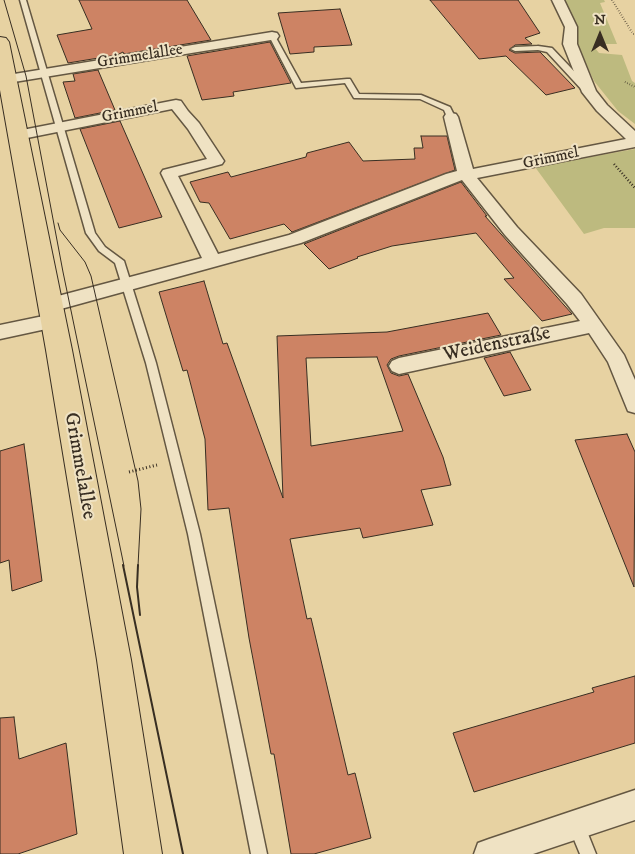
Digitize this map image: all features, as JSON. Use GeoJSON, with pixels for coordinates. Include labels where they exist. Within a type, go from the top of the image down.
{"type":"FeatureCollection","features":[{"type":"Feature","properties":{"kind":"main road","name":"Grimmelallee"},"geometry":{"type":"LineString","coordinates":[[0,42],[114,660],[143,854]]}},
{"type":"Feature","properties":{"kind":"street"},"geometry":{"type":"LineString","coordinates":[[559,3],[571,27],[570,44],[589,92],[602,108],[635,140]]}},
{"type":"Feature","properties":{"kind":"street","name":"Grimmelallee"},"geometry":{"type":"LineString","coordinates":[[8,79],[272,36]]}},
{"type":"Feature","properties":{"kind":"street","name":"Grimmel"},"geometry":{"type":"LineString","coordinates":[[17,135],[176,104],[182,114],[194,126],[216,161],[169,173],[213,262]]}},
{"type":"Feature","properties":{"kind":"street"},"geometry":{"type":"LineString","coordinates":[[451,117],[466,174],[511,230],[574,299],[594,325],[617,360],[635,405]]}},
{"type":"Feature","properties":{"kind":"street","name":"Grimmel"},"geometry":{"type":"LineString","coordinates":[[0,332],[126,285],[296,239],[438,182],[466,174],[514,167],[635,140]]}},
{"type":"Feature","properties":{"kind":"street","name":"Weidenstraße"},"geometry":{"type":"LineString","coordinates":[[399,366],[594,325]]}},
{"type":"Feature","properties":{"kind":"street"},"geometry":{"type":"LineString","coordinates":[[489,854],[635,804]]}},
{"type":"Feature","properties":{"kind":"lane"},"geometry":{"type":"LineString","coordinates":[[23,0],[91,233],[102,249],[119,261],[151,363],[194,534],[260,854]]}},
{"type":"Feature","properties":{"kind":"lane"},"geometry":{"type":"LineString","coordinates":[[272,36],[299,86],[347,81],[357,96],[421,97],[447,108],[451,117]]}},
{"type":"Feature","properties":{"kind":"lane"},"geometry":{"type":"LineString","coordinates":[[515,49],[538,48],[549,50],[589,92]]}},
{"type":"Feature","properties":{"kind":"lane"},"geometry":{"type":"LineString","coordinates":[[576,825],[588,854]]}},
{"type":"Feature","properties":{"kind":"path"},"geometry":{"type":"LineString","coordinates":[[612,0],[633,34],[635,34]]}},
{"type":"Feature","properties":{"kind":"path"},"geometry":{"type":"LineString","coordinates":[[625,82],[635,88]]}},
{"type":"Feature","properties":{"kind":"path"},"geometry":{"type":"LineString","coordinates":[[600,149],[635,188]]}},
{"type":"Feature","properties":{"kind":"path"},"geometry":{"type":"LineString","coordinates":[[129,472],[175,460]]}},
{"type":"Feature","properties":{"kind":"shaded area"},"geometry":{"type":"Polygon","coordinates":[[[563,0],[604,0],[605,2],[600,3],[617,44],[601,44],[595,48],[599,53],[622,55],[632,81],[635,83],[635,124],[618,111],[594,81],[577,44],[563,0]]]}},
{"type":"Feature","properties":{"kind":"shaded area"},"geometry":{"type":"Polygon","coordinates":[[[635,149],[635,228],[604,228],[584,234],[535,167],[635,149]]]}},
{"type":"Feature","properties":{"kind":"building"},"geometry":{"type":"Polygon","coordinates":[[[79,0],[187,0],[211,40],[124,54],[123,52],[117,55],[68,63],[57,35],[92,29],[79,0]]]}},
{"type":"Feature","properties":{"kind":"building"},"geometry":{"type":"Polygon","coordinates":[[[430,0],[518,0],[540,33],[525,38],[532,44],[515,45],[509,50],[515,53],[540,52],[575,88],[546,95],[506,56],[479,59],[430,0]]]}},
{"type":"Feature","properties":{"kind":"building"},"geometry":{"type":"Polygon","coordinates":[[[340,9],[352,45],[314,47],[314,52],[290,54],[278,13],[340,9]]]}},
{"type":"Feature","properties":{"kind":"building"},"geometry":{"type":"Polygon","coordinates":[[[270,42],[291,83],[233,92],[234,96],[202,100],[187,56],[270,42]]]}},
{"type":"Feature","properties":{"kind":"building"},"geometry":{"type":"Polygon","coordinates":[[[98,70],[115,110],[75,118],[63,82],[75,81],[73,74],[98,70]]]}},
{"type":"Feature","properties":{"kind":"building"},"geometry":{"type":"Polygon","coordinates":[[[120,121],[162,217],[119,228],[80,129],[120,121]]]}},
{"type":"Feature","properties":{"kind":"building"},"geometry":{"type":"Polygon","coordinates":[[[421,136],[447,136],[455,170],[292,232],[284,224],[230,239],[209,203],[200,202],[190,182],[228,172],[231,177],[306,157],[307,153],[349,142],[363,161],[415,159],[414,148],[423,148],[421,136]]]}},
{"type":"Feature","properties":{"kind":"building"},"geometry":{"type":"Polygon","coordinates":[[[461,182],[487,216],[485,216],[572,314],[542,321],[504,279],[514,278],[476,233],[392,246],[357,257],[329,269],[304,244],[461,182]]]}},
{"type":"Feature","properties":{"kind":"building"},"geometry":{"type":"Polygon","coordinates":[[[204,281],[223,344],[227,343],[283,498],[277,336],[387,332],[488,313],[501,335],[399,356],[391,359],[387,365],[391,373],[399,376],[408,374],[443,457],[451,485],[421,490],[433,525],[363,538],[360,528],[290,539],[307,619],[311,618],[348,775],[355,773],[371,838],[314,854],[291,854],[274,754],[271,754],[249,638],[229,508],[208,510],[205,439],[187,370],[183,371],[159,292],[204,281]],[[377,357],[306,358],[311,446],[403,431],[377,357]]]}},
{"type":"Feature","properties":{"kind":"building"},"geometry":{"type":"Polygon","coordinates":[[[510,352],[531,390],[504,396],[484,358],[510,352]]]}},
{"type":"Feature","properties":{"kind":"building"},"geometry":{"type":"Polygon","coordinates":[[[627,434],[635,452],[634,587],[575,440],[627,434]]]}},
{"type":"Feature","properties":{"kind":"building"},"geometry":{"type":"Polygon","coordinates":[[[24,444],[42,581],[12,591],[9,560],[0,563],[0,451],[24,444]]]}},
{"type":"Feature","properties":{"kind":"building"},"geometry":{"type":"Polygon","coordinates":[[[635,676],[635,743],[474,792],[453,733],[594,692],[592,688],[635,676]]]}},
{"type":"Feature","properties":{"kind":"building"},"geometry":{"type":"Polygon","coordinates":[[[14,717],[19,759],[66,743],[77,834],[18,854],[0,854],[0,718],[14,717]]]}},
{"type":"Feature","properties":{"kind":"tram line"},"geometry":{"type":"LineString","coordinates":[[4,0],[26,76],[63,272],[124,566]]}},
{"type":"Feature","properties":{"kind":"tram line"},"geometry":{"type":"LineString","coordinates":[[58,223],[60,230],[85,262],[91,276],[138,481],[141,509],[138,566]]}},
{"type":"Feature","properties":{"kind":"tram line"},"geometry":{"type":"LineString","coordinates":[[123,565],[183,854]]}},
{"type":"Feature","properties":{"kind":"tram line"},"geometry":{"type":"LineString","coordinates":[[138,565],[137,587],[140,615]]}}]}
